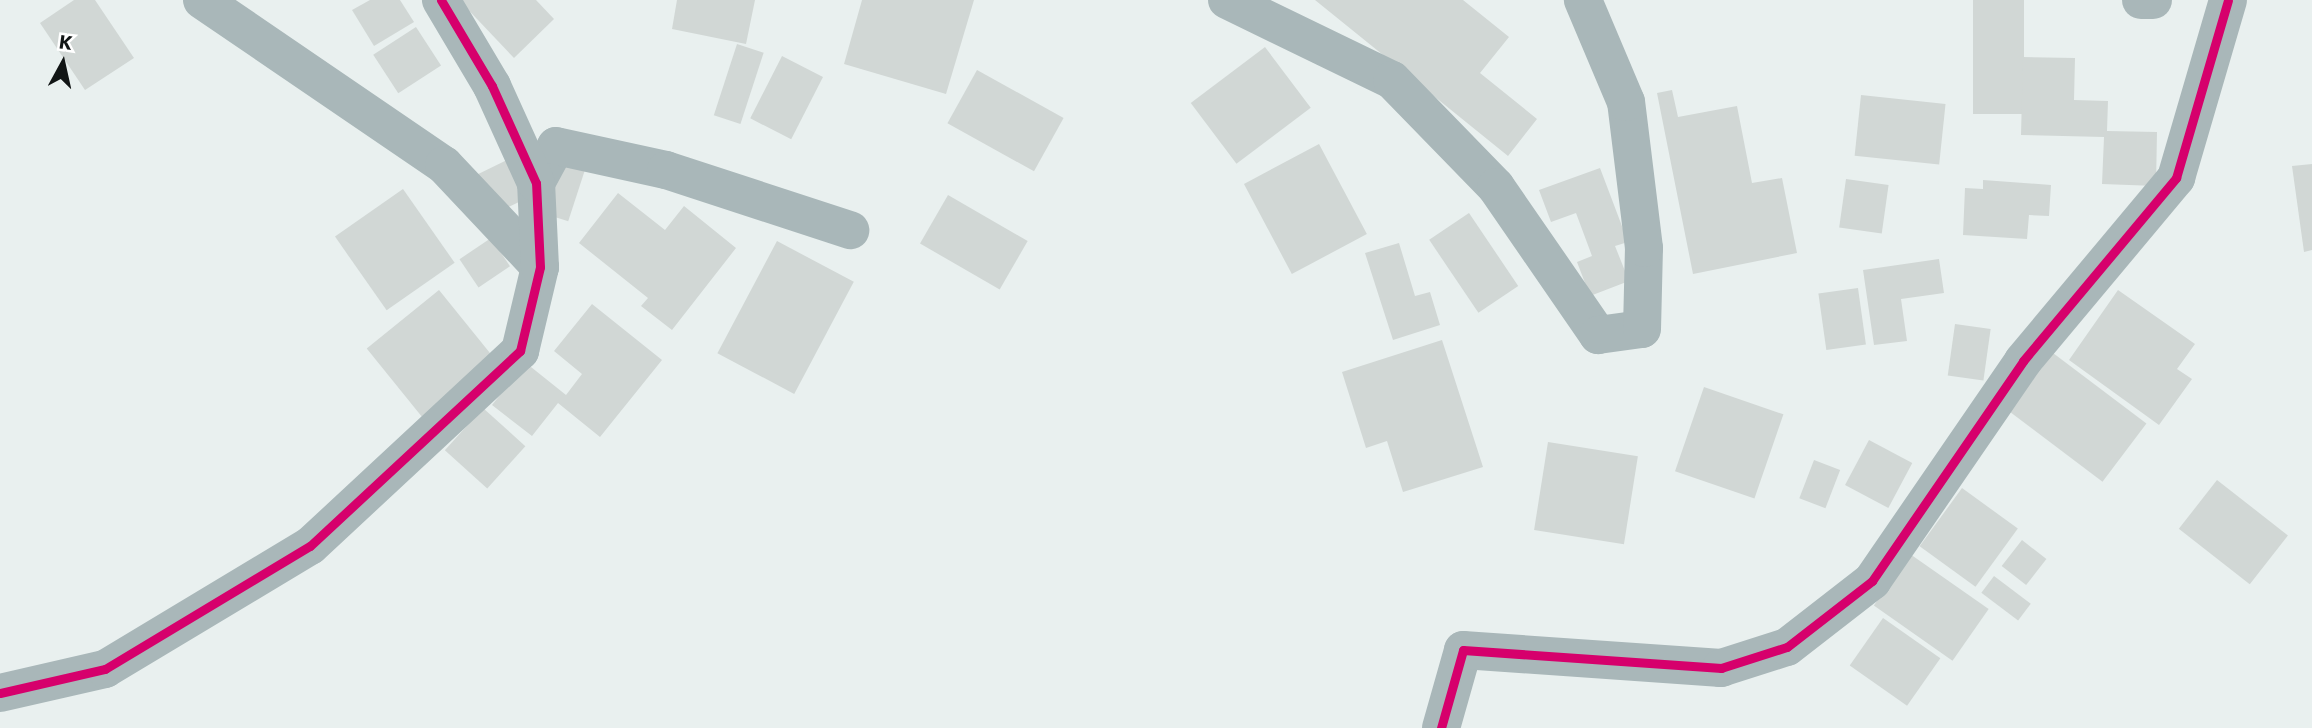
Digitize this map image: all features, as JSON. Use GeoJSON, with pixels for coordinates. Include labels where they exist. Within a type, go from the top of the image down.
{"type":"FeatureCollection","features":[{"type":"Feature","properties":{"kind":"street"},"geometry":{"type":"LineString","coordinates":[[202,0],[444,165],[540,267]]}},
{"type":"Feature","properties":{"kind":"street"},"geometry":{"type":"LineString","coordinates":[[0,693],[105,669],[310,546],[520,351],[540,267],[536,183],[492,86],[441,0]]}},
{"type":"Feature","properties":{"kind":"street"},"geometry":{"type":"LineString","coordinates":[[1227,0],[1392,80],[1496,187],[1598,335],[1642,329],[1644,248],[1626,102],[1583,0]]}},
{"type":"Feature","properties":{"kind":"street"},"geometry":{"type":"LineString","coordinates":[[2141,0],[2153,0]]}},
{"type":"Feature","properties":{"kind":"street"},"geometry":{"type":"LineString","coordinates":[[1441,728],[1463,650],[1721,668],[1787,647],[1872,581],[2023,361],[2176,178],[2228,0]]}},
{"type":"Feature","properties":{"kind":"street"},"geometry":{"type":"LineString","coordinates":[[536,183],[555,146],[666,170],[850,230]]}},
{"type":"Feature","properties":{"kind":"building"},"geometry":{"type":"Polygon","coordinates":[[[74,0],[95,0],[134,58],[85,90],[40,23],[74,0]]]}},
{"type":"Feature","properties":{"kind":"building"},"geometry":{"type":"Polygon","coordinates":[[[370,0],[400,0],[414,22],[374,46],[352,10],[370,0]]]}},
{"type":"Feature","properties":{"kind":"building"},"geometry":{"type":"Polygon","coordinates":[[[459,0],[536,0],[554,19],[514,58],[459,0]]]}},
{"type":"Feature","properties":{"kind":"building"},"geometry":{"type":"Polygon","coordinates":[[[677,0],[755,0],[746,44],[672,29],[677,0]]]}},
{"type":"Feature","properties":{"kind":"building"},"geometry":{"type":"Polygon","coordinates":[[[862,0],[974,0],[946,94],[844,64],[862,0]]]}},
{"type":"Feature","properties":{"kind":"building"},"geometry":{"type":"Polygon","coordinates":[[[1315,0],[1463,0],[1509,37],[1480,73],[1537,119],[1508,156],[1315,0]]]}},
{"type":"Feature","properties":{"kind":"building"},"geometry":{"type":"Polygon","coordinates":[[[1973,0],[2024,0],[2024,114],[1973,114],[1973,0]]]}},
{"type":"Feature","properties":{"kind":"building"},"geometry":{"type":"Polygon","coordinates":[[[416,27],[441,66],[398,93],[373,55],[416,27]]]}},
{"type":"Feature","properties":{"kind":"building"},"geometry":{"type":"Polygon","coordinates":[[[737,44],[764,53],[740,124],[714,115],[737,44]]]}},
{"type":"Feature","properties":{"kind":"building"},"geometry":{"type":"Polygon","coordinates":[[[1265,47],[1311,108],[1236,164],[1191,103],[1265,47]]]}},
{"type":"Feature","properties":{"kind":"building"},"geometry":{"type":"Polygon","coordinates":[[[782,56],[823,77],[791,139],[750,118],[782,56]]]}},
{"type":"Feature","properties":{"kind":"building"},"geometry":{"type":"Polygon","coordinates":[[[2023,57],[2075,58],[2074,100],[2108,101],[2107,131],[2157,132],[2156,186],[2102,184],[2104,137],[2021,135],[2023,57]]]}},
{"type":"Feature","properties":{"kind":"building"},"geometry":{"type":"Polygon","coordinates":[[[977,70],[1064,118],[1034,171],[947,123],[977,70]]]}},
{"type":"Feature","properties":{"kind":"building"},"geometry":{"type":"Polygon","coordinates":[[[1672,90],[1678,117],[1737,106],[1752,183],[1782,178],[1797,253],[1693,274],[1657,93],[1672,90]]]}},
{"type":"Feature","properties":{"kind":"building"},"geometry":{"type":"Polygon","coordinates":[[[1861,95],[1946,104],[1939,165],[1855,156],[1861,95]]]}},
{"type":"Feature","properties":{"kind":"building"},"geometry":{"type":"Polygon","coordinates":[[[1319,144],[1367,234],[1292,274],[1244,184],[1319,144]]]}},
{"type":"Feature","properties":{"kind":"building"},"geometry":{"type":"Polygon","coordinates":[[[509,159],[528,198],[495,214],[476,175],[509,159]]]}},
{"type":"Feature","properties":{"kind":"building"},"geometry":{"type":"Polygon","coordinates":[[[557,162],[585,171],[568,221],[541,212],[557,162]]]}},
{"type":"Feature","properties":{"kind":"building"},"geometry":{"type":"Polygon","coordinates":[[[2312,164],[2312,250],[2304,252],[2292,166],[2312,164]]]}},
{"type":"Feature","properties":{"kind":"building"},"geometry":{"type":"Polygon","coordinates":[[[1600,168],[1628,242],[1615,246],[1629,281],[1590,296],[1577,262],[1592,256],[1576,213],[1551,222],[1539,190],[1600,168]]]}},
{"type":"Feature","properties":{"kind":"building"},"geometry":{"type":"Polygon","coordinates":[[[1846,179],[1889,185],[1882,234],[1839,228],[1846,179]]]}},
{"type":"Feature","properties":{"kind":"building"},"geometry":{"type":"Polygon","coordinates":[[[1983,180],[2051,185],[2049,216],[2029,215],[2027,239],[1963,235],[1965,188],[1983,189],[1983,180]]]}},
{"type":"Feature","properties":{"kind":"building"},"geometry":{"type":"Polygon","coordinates":[[[403,189],[455,263],[387,310],[335,237],[403,189]]]}},
{"type":"Feature","properties":{"kind":"building"},"geometry":{"type":"Polygon","coordinates":[[[618,193],[665,230],[684,206],[736,248],[672,330],[641,306],[648,298],[579,243],[618,193]]]}},
{"type":"Feature","properties":{"kind":"building"},"geometry":{"type":"Polygon","coordinates":[[[948,195],[1028,241],[1000,289],[920,243],[948,195]]]}},
{"type":"Feature","properties":{"kind":"building"},"geometry":{"type":"Polygon","coordinates":[[[1469,213],[1518,286],[1478,313],[1429,240],[1469,213]]]}},
{"type":"Feature","properties":{"kind":"building"},"geometry":{"type":"Polygon","coordinates":[[[491,238],[510,266],[479,287],[459,259],[491,238]]]}},
{"type":"Feature","properties":{"kind":"building"},"geometry":{"type":"Polygon","coordinates":[[[777,241],[854,282],[794,394],[717,353],[777,241]]]}},
{"type":"Feature","properties":{"kind":"building"},"geometry":{"type":"Polygon","coordinates":[[[1399,243],[1415,296],[1430,292],[1440,325],[1393,340],[1365,253],[1399,243]]]}},
{"type":"Feature","properties":{"kind":"building"},"geometry":{"type":"Polygon","coordinates":[[[1939,259],[1944,293],[1901,299],[1907,341],[1874,345],[1863,270],[1939,259]]]}},
{"type":"Feature","properties":{"kind":"building"},"geometry":{"type":"Polygon","coordinates":[[[1858,288],[1866,344],[1826,350],[1818,294],[1858,288]]]}},
{"type":"Feature","properties":{"kind":"building"},"geometry":{"type":"Polygon","coordinates":[[[439,290],[494,358],[422,417],[367,349],[439,290]]]}},
{"type":"Feature","properties":{"kind":"building"},"geometry":{"type":"Polygon","coordinates":[[[2118,290],[2195,344],[2177,369],[2192,379],[2159,425],[2069,360],[2118,290]]]}},
{"type":"Feature","properties":{"kind":"building"},"geometry":{"type":"Polygon","coordinates":[[[592,304],[662,360],[600,437],[558,403],[532,436],[492,405],[526,363],[566,395],[582,374],[554,351],[592,304]]]}},
{"type":"Feature","properties":{"kind":"building"},"geometry":{"type":"Polygon","coordinates":[[[1955,324],[1991,329],[1983,381],[1948,375],[1955,324]]]}},
{"type":"Feature","properties":{"kind":"building"},"geometry":{"type":"Polygon","coordinates":[[[1442,340],[1483,467],[1403,492],[1387,441],[1366,448],[1342,372],[1442,340]]]}},
{"type":"Feature","properties":{"kind":"building"},"geometry":{"type":"Polygon","coordinates":[[[2053,353],[2146,423],[2103,482],[2009,411],[2053,353]]]}},
{"type":"Feature","properties":{"kind":"building"},"geometry":{"type":"Polygon","coordinates":[[[1704,387],[1783,414],[1754,498],[1675,471],[1704,387]]]}},
{"type":"Feature","properties":{"kind":"building"},"geometry":{"type":"Polygon","coordinates":[[[483,408],[525,446],[487,488],[445,450],[483,408]]]}},
{"type":"Feature","properties":{"kind":"building"},"geometry":{"type":"Polygon","coordinates":[[[1869,440],[1912,463],[1888,508],[1845,485],[1869,440]]]}},
{"type":"Feature","properties":{"kind":"building"},"geometry":{"type":"Polygon","coordinates":[[[1548,442],[1638,456],[1624,544],[1534,530],[1548,442]]]}},
{"type":"Feature","properties":{"kind":"building"},"geometry":{"type":"Polygon","coordinates":[[[1814,460],[1840,470],[1825,508],[1799,498],[1814,460]]]}},
{"type":"Feature","properties":{"kind":"building"},"geometry":{"type":"Polygon","coordinates":[[[2217,480],[2288,535],[2250,584],[2179,529],[2217,480]]]}},
{"type":"Feature","properties":{"kind":"building"},"geometry":{"type":"Polygon","coordinates":[[[1962,488],[2018,529],[1976,587],[1920,546],[1962,488]]]}},
{"type":"Feature","properties":{"kind":"building"},"geometry":{"type":"Polygon","coordinates":[[[2022,540],[2046,559],[2026,585],[2002,566],[2022,540]]]}},
{"type":"Feature","properties":{"kind":"building"},"geometry":{"type":"Polygon","coordinates":[[[1910,554],[1989,609],[1953,661],[1874,606],[1910,554]]]}},
{"type":"Feature","properties":{"kind":"building"},"geometry":{"type":"Polygon","coordinates":[[[1994,576],[2031,604],[2018,620],[1981,593],[1994,576]]]}},
{"type":"Feature","properties":{"kind":"building"},"geometry":{"type":"Polygon","coordinates":[[[1883,618],[1940,658],[1907,706],[1850,666],[1883,618]]]}},
{"type":"Feature","properties":{"kind":"cycle path"},"geometry":{"type":"LineString","coordinates":[[0,693],[105,669],[310,546],[520,351],[540,267],[536,183],[492,86],[441,0]]}},
{"type":"Feature","properties":{"kind":"cycle path"},"geometry":{"type":"LineString","coordinates":[[1441,728],[1463,650],[1721,668],[1787,647],[1872,581],[2023,361],[2176,178],[2228,0]]}}]}
